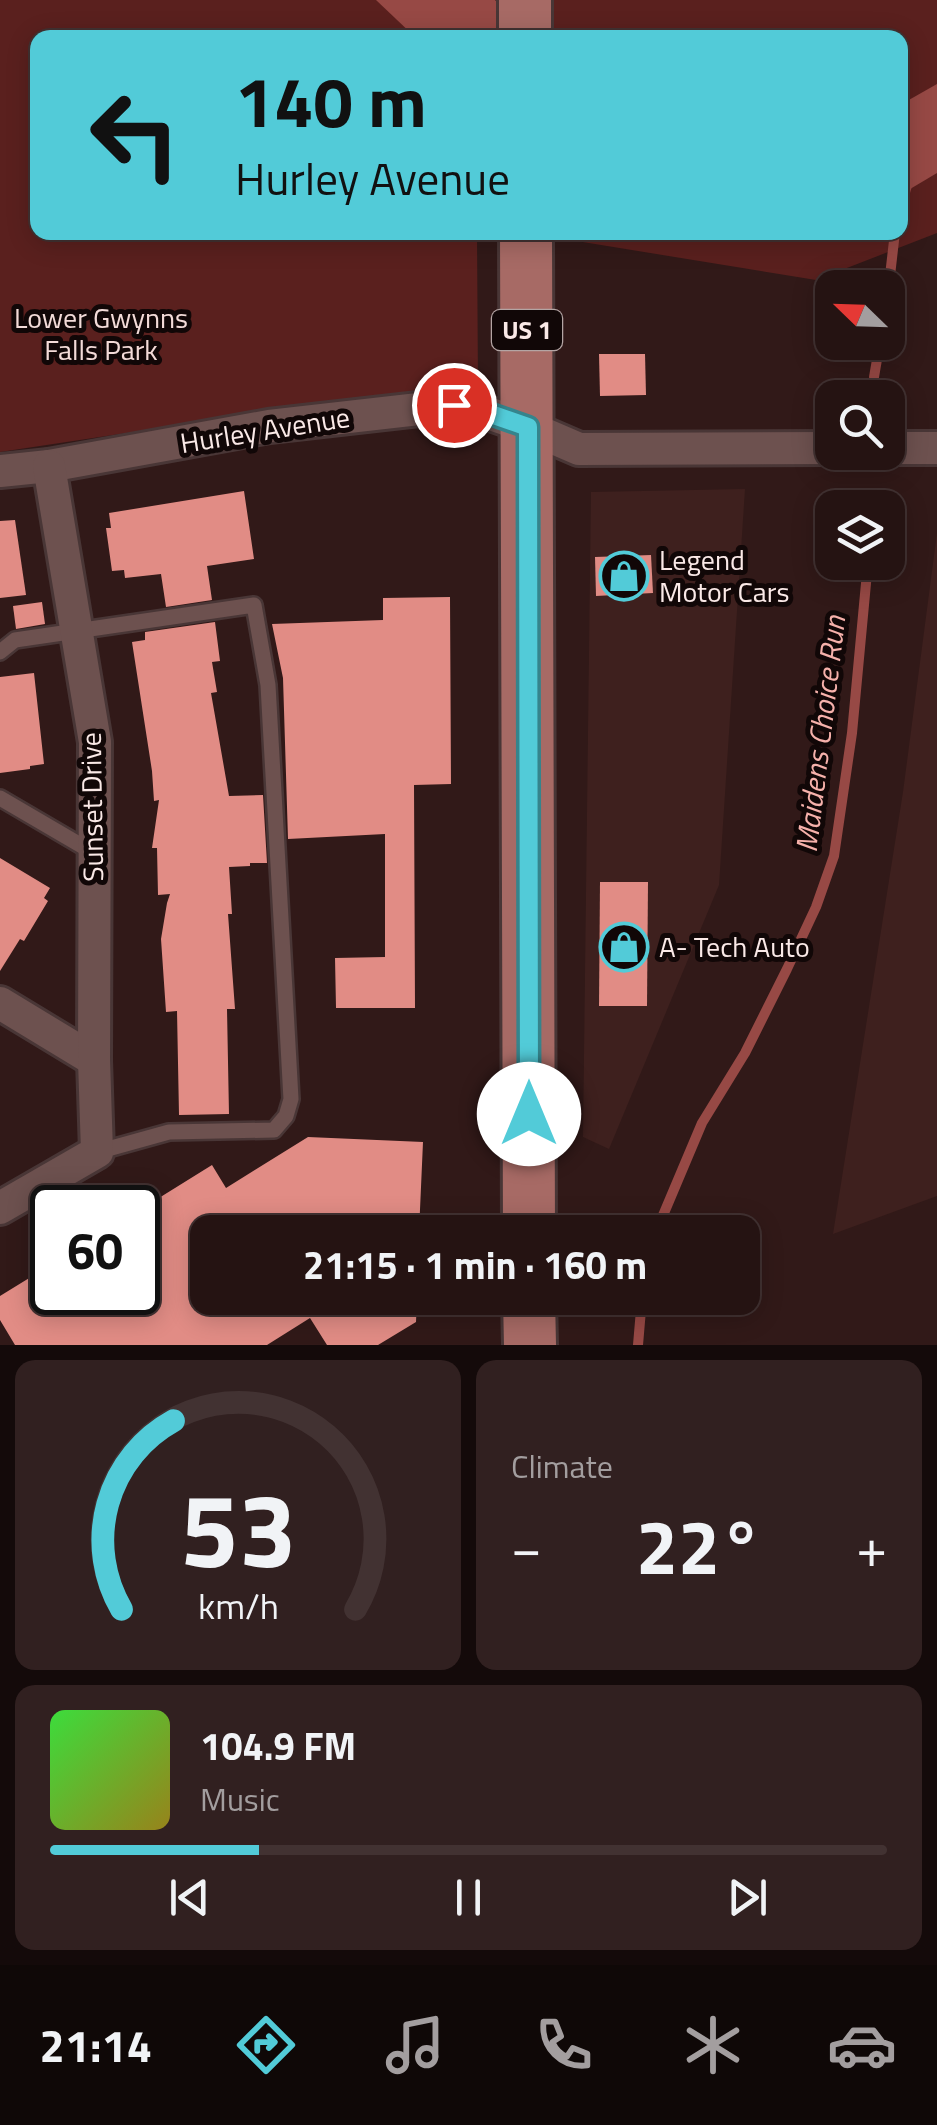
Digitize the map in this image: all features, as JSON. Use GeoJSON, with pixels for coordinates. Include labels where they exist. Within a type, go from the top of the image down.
{"type":"FeatureCollection","features":[{"type":"Feature","properties":{"kind":"main road"},"geometry":{"type":"LineString","coordinates":[[525,0],[526,30]]}},
{"type":"Feature","properties":{"kind":"main road","name":"US 1"},"geometry":{"type":"LineString","coordinates":[[526,240],[529,1215]]}},
{"type":"Feature","properties":{"kind":"main road"},"geometry":{"type":"LineString","coordinates":[[530,1315],[530,1345]]}},
{"type":"Feature","properties":{"kind":"street","name":"Hurley Avenue"},"geometry":{"type":"LineString","coordinates":[[0,471],[50,466],[269,426],[454,405],[465,405],[528,427],[579,449],[815,448]]}},
{"type":"Feature","properties":{"kind":"street"},"geometry":{"type":"LineString","coordinates":[[905,448],[937,448]]}},
{"type":"Feature","properties":{"kind":"street","name":"Sunset Drive"},"geometry":{"type":"LineString","coordinates":[[50,466],[94,742],[97,1152]]}},
{"type":"Feature","properties":{"kind":"street"},"geometry":{"type":"LineString","coordinates":[[0,1003],[94,1060]]}},
{"type":"Feature","properties":{"kind":"street"},"geometry":{"type":"LineString","coordinates":[[0,1208],[97,1152]]}},
{"type":"Feature","properties":{"kind":"lane"},"geometry":{"type":"LineString","coordinates":[[0,652],[15,640],[254,606],[268,685],[291,1100],[286,1116],[274,1130],[169,1132],[97,1152]]}},
{"type":"Feature","properties":{"kind":"lane"},"geometry":{"type":"LineString","coordinates":[[0,798],[94,853]]}},
{"type":"Feature","properties":{"kind":"shaded area"},"geometry":{"type":"Polygon","coordinates":[[[376,0],[495,0],[526,30],[408,30],[376,0]]]}},
{"type":"Feature","properties":{"kind":"shaded area"},"geometry":{"type":"Polygon","coordinates":[[[937,84],[937,173],[908,190],[908,100],[937,84]]]}},
{"type":"Feature","properties":{"kind":"shaded area"},"geometry":{"type":"Polygon","coordinates":[[[745,489],[719,885],[609,1149],[583,1137],[591,492],[745,489]]]}},
{"type":"Feature","properties":{"kind":"shaded area"},"geometry":{"type":"Polygon","coordinates":[[[937,533],[937,1196],[833,1234],[903,792],[937,533]]]}},
{"type":"Feature","properties":{"kind":"green space","name":"Lower Gwynns Falls Park"},"geometry":{"type":"Polygon","coordinates":[[[0,0],[475,0],[476,30],[30,30],[30,240],[477,240],[478,385],[465,393],[285,409],[0,452],[0,0]]]}},
{"type":"Feature","properties":{"kind":"green space"},"geometry":{"type":"Polygon","coordinates":[[[552,0],[937,0],[937,233],[842,270],[815,270],[815,280],[570,240],[908,240],[908,30],[552,30],[552,0]]]}},
{"type":"Feature","properties":{"kind":"building"},"geometry":{"type":"Polygon","coordinates":[[[599,354],[645,354],[646,395],[600,396],[599,354]]]}},
{"type":"Feature","properties":{"kind":"building"},"geometry":{"type":"Polygon","coordinates":[[[244,491],[254,559],[207,566],[212,600],[166,607],[161,574],[125,578],[124,570],[112,571],[106,528],[111,528],[109,513],[244,491]]]}},
{"type":"Feature","properties":{"kind":"building"},"geometry":{"type":"Polygon","coordinates":[[[15,520],[26,595],[0,598],[0,521],[15,520]]]}},
{"type":"Feature","properties":{"kind":"building"},"geometry":{"type":"Polygon","coordinates":[[[651,555],[653,593],[596,596],[595,557],[651,555]]]}},
{"type":"Feature","properties":{"kind":"building"},"geometry":{"type":"Polygon","coordinates":[[[450,597],[451,784],[414,785],[415,1008],[336,1008],[335,958],[385,957],[385,834],[288,839],[283,678],[272,624],[383,620],[383,598],[450,597]]]}},
{"type":"Feature","properties":{"kind":"building"},"geometry":{"type":"Polygon","coordinates":[[[42,602],[45,624],[16,629],[13,606],[42,602]]]}},
{"type":"Feature","properties":{"kind":"building"},"geometry":{"type":"Polygon","coordinates":[[[215,622],[220,661],[212,662],[217,692],[211,693],[229,796],[263,795],[267,863],[229,867],[235,1009],[227,1009],[229,1114],[179,1115],[177,1011],[166,1012],[161,939],[170,894],[158,895],[157,848],[152,848],[159,800],[154,801],[132,642],[145,640],[145,632],[215,622]]]}},
{"type":"Feature","properties":{"kind":"building"},"geometry":{"type":"Polygon","coordinates":[[[34,673],[44,764],[0,773],[0,677],[34,673]]]}},
{"type":"Feature","properties":{"kind":"building"},"geometry":{"type":"Polygon","coordinates":[[[0,858],[50,888],[44,898],[48,901],[24,941],[20,939],[0,971],[0,858]]]}},
{"type":"Feature","properties":{"kind":"building"},"geometry":{"type":"Polygon","coordinates":[[[600,882],[648,882],[647,1006],[599,1006],[600,882]]]}},
{"type":"Feature","properties":{"kind":"building"},"geometry":{"type":"Polygon","coordinates":[[[308,1137],[423,1142],[420,1215],[190,1215],[190,1315],[416,1315],[416,1322],[378,1345],[327,1345],[310,1318],[267,1345],[15,1345],[0,1320],[0,1296],[30,1278],[30,1315],[160,1315],[160,1197],[212,1165],[226,1188],[308,1137]]]}},
{"type":"Feature","properties":{"kind":"waterway","name":"Maidens Choice Run"},"geometry":{"type":"LineString","coordinates":[[891,270],[894,240]]}},
{"type":"Feature","properties":{"kind":"waterway","name":"Maidens Choice Run"},"geometry":{"type":"LineString","coordinates":[[874,377],[877,360]]}},
{"type":"Feature","properties":{"kind":"waterway","name":"Maidens Choice Run"},"geometry":{"type":"LineString","coordinates":[[663,1215],[702,1123],[745,1053],[787,969],[834,856],[852,733],[866,580]]}},
{"type":"Feature","properties":{"kind":"waterway","name":"Maidens Choice Run"},"geometry":{"type":"LineString","coordinates":[[638,1345],[641,1315]]}},
{"type":"Feature","properties":{"kind":"place","name":"Legend Motor Cars"},"geometry":{"type":"Point","coordinates":[624,576]}},
{"type":"Feature","properties":{"kind":"place","name":"A- Tech Auto"},"geometry":{"type":"Point","coordinates":[624,947]}},
{"type":"Feature","properties":{"kind":"route"},"geometry":{"type":"LineString","coordinates":[[454,405],[465,405],[528,427],[529,1114]]}}]}
